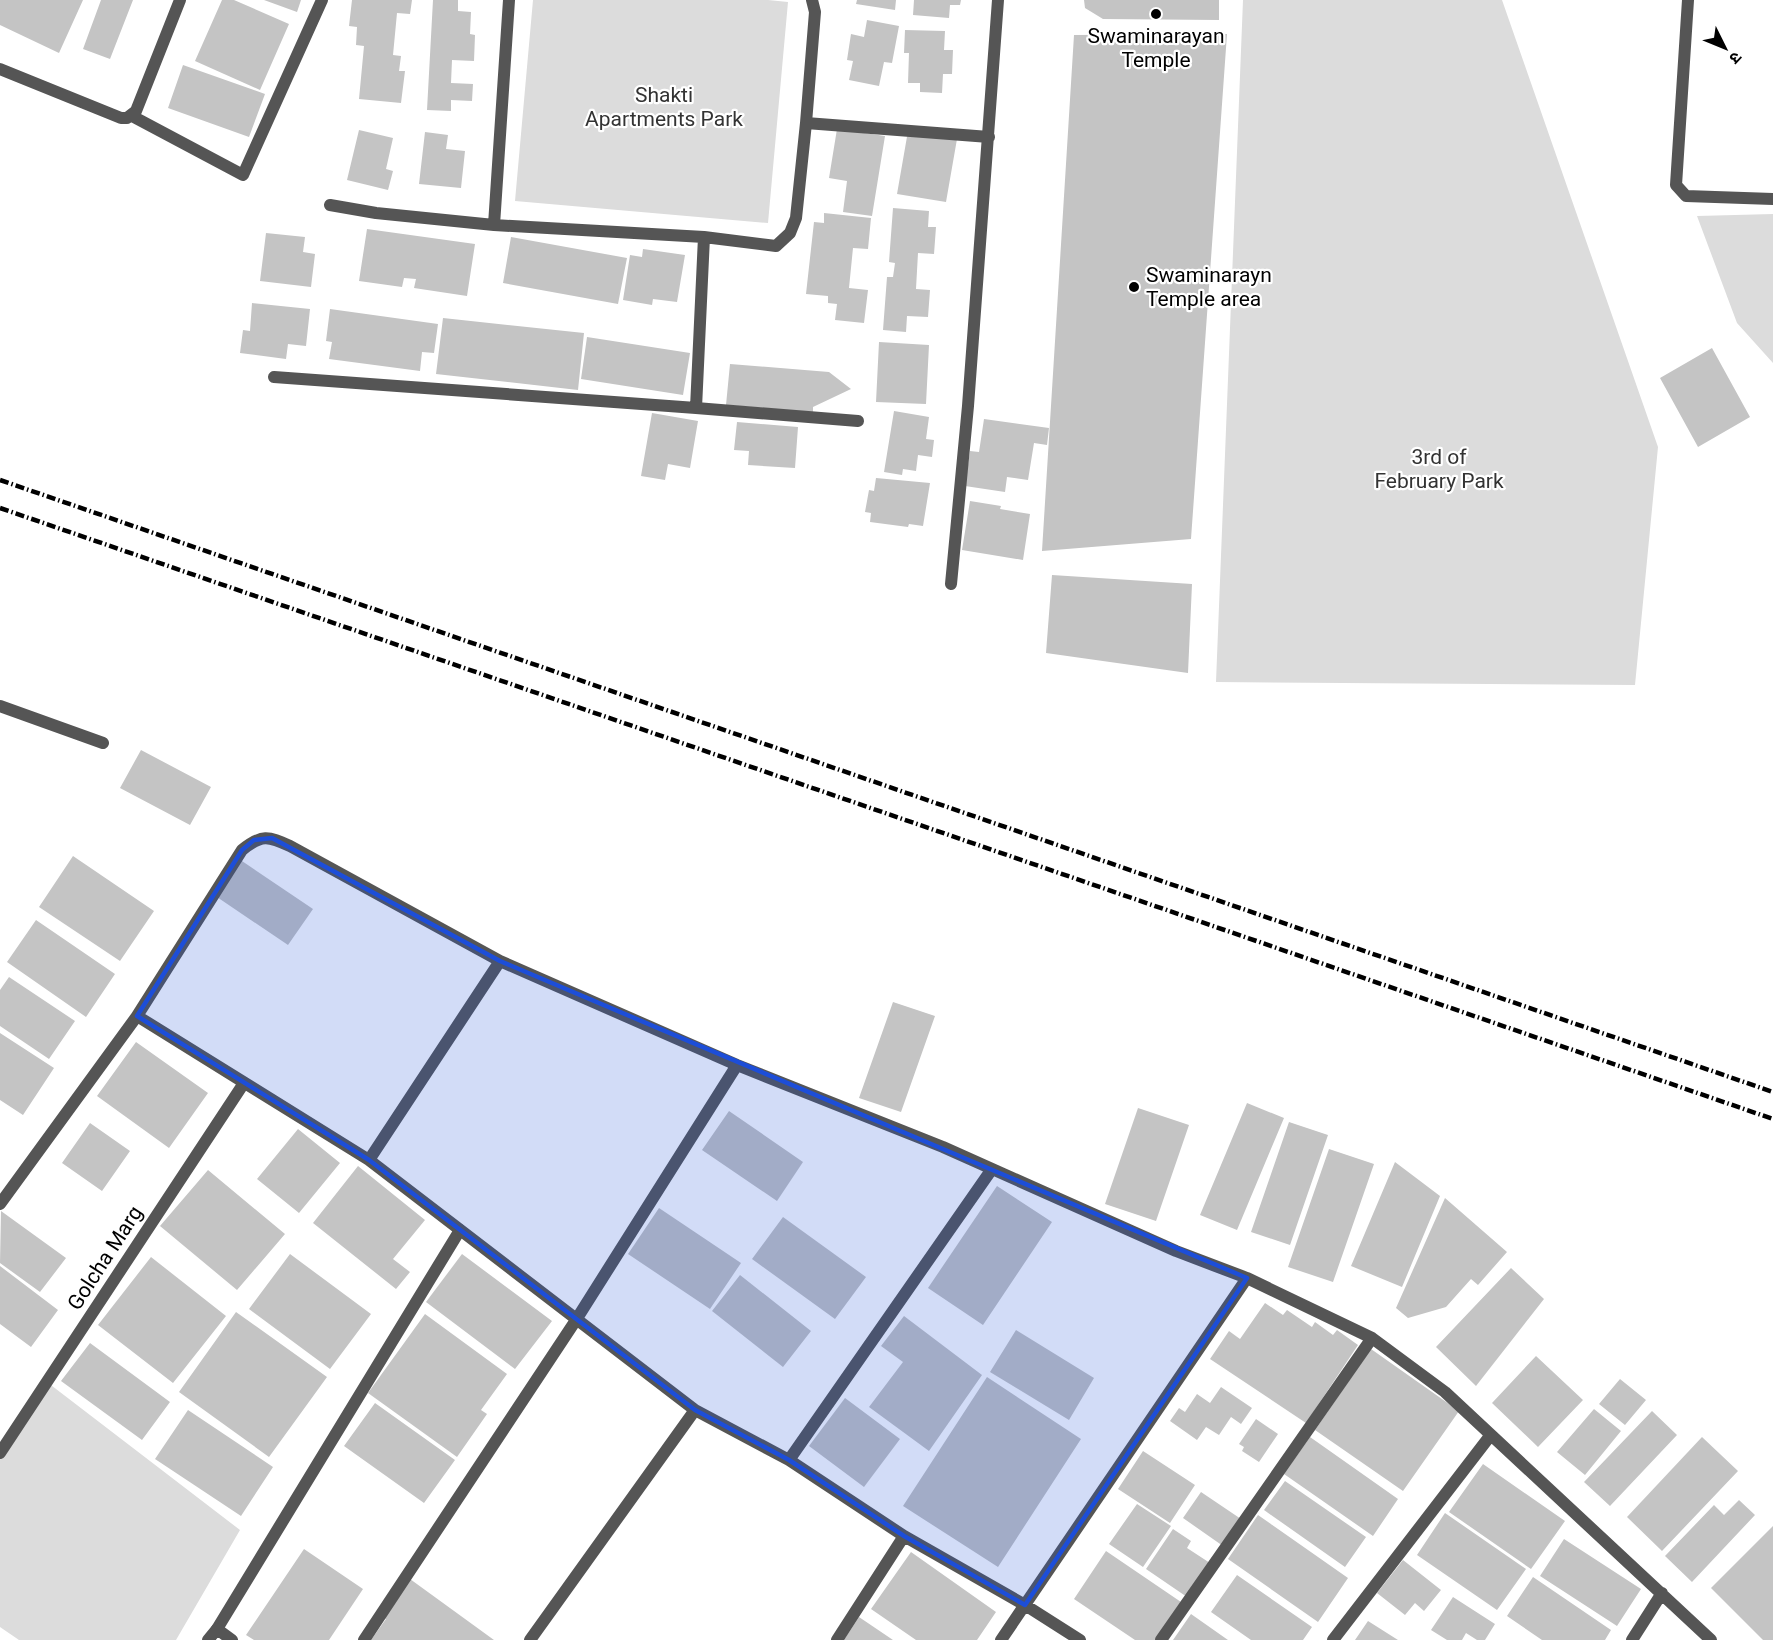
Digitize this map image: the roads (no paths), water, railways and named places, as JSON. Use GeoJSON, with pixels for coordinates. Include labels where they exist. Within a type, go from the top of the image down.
{"type":"FeatureCollection","features":[{"type":"Feature","properties":{"kind":"street"},"geometry":{"type":"LineString","coordinates":[[132,116],[180,0]]}},
{"type":"Feature","properties":{"kind":"street"},"geometry":{"type":"LineString","coordinates":[[0,69],[121,118],[132,116],[243,175],[322,0]]}},
{"type":"Feature","properties":{"kind":"street"},"geometry":{"type":"LineString","coordinates":[[494,225],[509,0]]}},
{"type":"Feature","properties":{"kind":"street"},"geometry":{"type":"LineString","coordinates":[[330,205],[376,213],[494,225],[704,237],[776,246],[790,233],[796,218],[815,12],[812,0]]}},
{"type":"Feature","properties":{"kind":"street"},"geometry":{"type":"LineString","coordinates":[[951,584],[968,406],[998,0]]}},
{"type":"Feature","properties":{"kind":"street"},"geometry":{"type":"LineString","coordinates":[[1688,0],[1676,185],[1686,196],[1773,199]]}},
{"type":"Feature","properties":{"kind":"street"},"geometry":{"type":"LineString","coordinates":[[806,123],[989,137]]}},
{"type":"Feature","properties":{"kind":"street"},"geometry":{"type":"LineString","coordinates":[[696,408],[704,237]]}},
{"type":"Feature","properties":{"kind":"street"},"geometry":{"type":"LineString","coordinates":[[274,377],[858,421]]}},
{"type":"Feature","properties":{"kind":"street"},"geometry":{"type":"LineString","coordinates":[[0,706],[103,743]]}},
{"type":"Feature","properties":{"kind":"street"},"geometry":{"type":"LineString","coordinates":[[0,1204],[137,1016],[242,850],[254,840],[272,838],[500,961],[737,1065],[944,1147],[1176,1251],[1247,1278],[1372,1338],[1445,1392],[1711,1640]]}},
{"type":"Feature","properties":{"kind":"street"},"geometry":{"type":"LineString","coordinates":[[369,1160],[500,961]]}},
{"type":"Feature","properties":{"kind":"street"},"geometry":{"type":"LineString","coordinates":[[137,1016],[369,1160],[695,1410],[789,1460],[904,1536],[1025,1605],[1080,1640]]}},
{"type":"Feature","properties":{"kind":"street"},"geometry":{"type":"LineString","coordinates":[[364,1640],[576,1320],[737,1065]]}},
{"type":"Feature","properties":{"kind":"street","name":"Golcha Marg"},"geometry":{"type":"LineString","coordinates":[[0,1454],[244,1083]]}},
{"type":"Feature","properties":{"kind":"street"},"geometry":{"type":"LineString","coordinates":[[789,1460],[992,1169]]}},
{"type":"Feature","properties":{"kind":"street"},"geometry":{"type":"LineString","coordinates":[[208,1640],[217,1629],[460,1230]]}},
{"type":"Feature","properties":{"kind":"street"},"geometry":{"type":"LineString","coordinates":[[1001,1640],[1247,1278]]}},
{"type":"Feature","properties":{"kind":"street"},"geometry":{"type":"LineString","coordinates":[[1161,1640],[1372,1338]]}},
{"type":"Feature","properties":{"kind":"street"},"geometry":{"type":"LineString","coordinates":[[530,1640],[695,1410]]}},
{"type":"Feature","properties":{"kind":"street"},"geometry":{"type":"LineString","coordinates":[[1333,1640],[1490,1436]]}},
{"type":"Feature","properties":{"kind":"street"},"geometry":{"type":"LineString","coordinates":[[837,1640],[904,1536]]}},
{"type":"Feature","properties":{"kind":"street"},"geometry":{"type":"LineString","coordinates":[[1632,1640],[1662,1593]]}},
{"type":"Feature","properties":{"kind":"street"},"geometry":{"type":"LineString","coordinates":[[217,1629],[232,1640]]}},
{"type":"Feature","properties":{"kind":"railway"},"geometry":{"type":"LineString","coordinates":[[0,480],[1773,1092]]}},
{"type":"Feature","properties":{"kind":"railway"},"geometry":{"type":"LineString","coordinates":[[0,508],[1773,1119]]}},
{"type":"Feature","properties":{"kind":"place","name":"Swaminarayan Temple"},"geometry":{"type":"Point","coordinates":[1156,14]}},
{"type":"Feature","properties":{"kind":"place","name":"Swaminarayn Temple area"},"geometry":{"type":"Point","coordinates":[1134,287]}},
{"type":"Feature","properties":{"kind":"park label","name":"Shakti Apartments Park"},"geometry":{"type":"Point","coordinates":[664,107]}},
{"type":"Feature","properties":{"kind":"park label","name":"3rd of February Park"},"geometry":{"type":"Point","coordinates":[1439,469]}}]}
